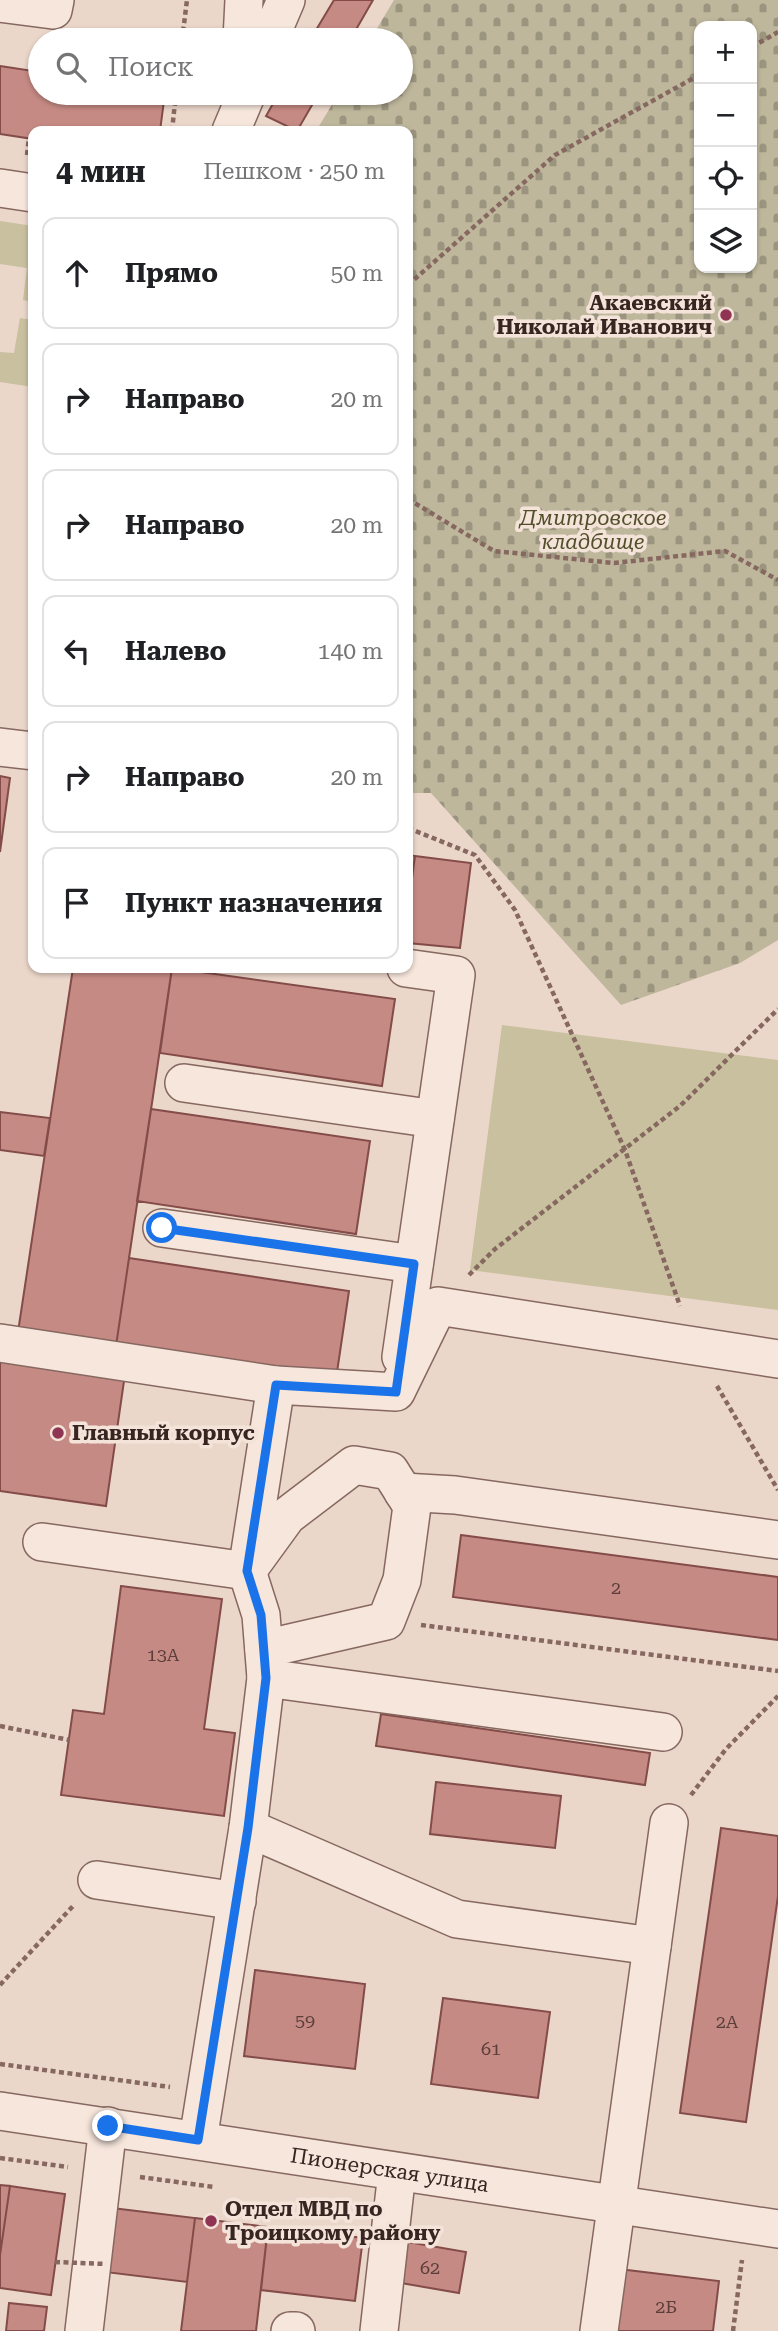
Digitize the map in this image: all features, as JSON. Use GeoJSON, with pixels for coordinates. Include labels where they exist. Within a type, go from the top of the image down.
{"type":"FeatureCollection","features":[{"type":"Feature","properties":{"kind":"street"},"geometry":{"type":"LineString","coordinates":[[0,3],[53,10],[55,0]]}},
{"type":"Feature","properties":{"kind":"street"},"geometry":{"type":"LineString","coordinates":[[243,28],[244,0]]}},
{"type":"Feature","properties":{"kind":"street"},"geometry":{"type":"LineString","coordinates":[[274,28],[286,0]]}},
{"type":"Feature","properties":{"kind":"street"},"geometry":{"type":"LineString","coordinates":[[0,188],[28,192]]}},
{"type":"Feature","properties":{"kind":"street"},"geometry":{"type":"LineString","coordinates":[[0,747],[28,750]]}},
{"type":"Feature","properties":{"kind":"street"},"geometry":{"type":"LineString","coordinates":[[396,1392],[456,975],[413,969]]}},
{"type":"Feature","properties":{"kind":"street"},"geometry":{"type":"LineString","coordinates":[[184,1083],[435,1119]]}},
{"type":"Feature","properties":{"kind":"street"},"geometry":{"type":"LineString","coordinates":[[162,1228],[414,1264]]}},
{"type":"Feature","properties":{"kind":"street"},"geometry":{"type":"LineString","coordinates":[[396,1392],[438,1306],[778,1359]]}},
{"type":"Feature","properties":{"kind":"street"},"geometry":{"type":"LineString","coordinates":[[0,1343],[276,1385],[396,1392]]}},
{"type":"Feature","properties":{"kind":"street"},"geometry":{"type":"LineString","coordinates":[[198,2140],[248,1828],[265,1664],[261,1615],[247,1571],[276,1385]]}},
{"type":"Feature","properties":{"kind":"street"},"geometry":{"type":"LineString","coordinates":[[247,1571],[287,1516],[354,1465],[390,1471],[412,1506],[402,1580],[386,1621],[265,1664]]}},
{"type":"Feature","properties":{"kind":"street"},"geometry":{"type":"LineString","coordinates":[[403,1492],[455,1495],[778,1540]]}},
{"type":"Feature","properties":{"kind":"street"},"geometry":{"type":"LineString","coordinates":[[42,1542],[247,1571]]}},
{"type":"Feature","properties":{"kind":"street"},"geometry":{"type":"LineString","coordinates":[[265,1664],[663,1732]]}},
{"type":"Feature","properties":{"kind":"street"},"geometry":{"type":"LineString","coordinates":[[599,2331],[669,1823]]}},
{"type":"Feature","properties":{"kind":"street"},"geometry":{"type":"LineString","coordinates":[[248,1828],[457,1919],[652,1946]]}},
{"type":"Feature","properties":{"kind":"street"},"geometry":{"type":"LineString","coordinates":[[97,1880],[237,1901]]}},
{"type":"Feature","properties":{"kind":"street","name":"Пионерская улица"},"geometry":{"type":"LineString","coordinates":[[0,2111],[762,2227]]}},
{"type":"Feature","properties":{"kind":"street"},"geometry":{"type":"LineString","coordinates":[[84,2331],[108,2126]]}},
{"type":"Feature","properties":{"kind":"street"},"geometry":{"type":"LineString","coordinates":[[379,2331],[397,2172]]}},
{"type":"Feature","properties":{"kind":"path"},"geometry":{"type":"LineString","coordinates":[[184,28],[187,0]]}},
{"type":"Feature","properties":{"kind":"path"},"geometry":{"type":"LineString","coordinates":[[757,44],[778,32]]}},
{"type":"Feature","properties":{"kind":"path"},"geometry":{"type":"LineString","coordinates":[[413,281],[555,155],[694,78]]}},
{"type":"Feature","properties":{"kind":"path"},"geometry":{"type":"LineString","coordinates":[[173,126],[175,105]]}},
{"type":"Feature","properties":{"kind":"path"},"geometry":{"type":"LineString","coordinates":[[413,502],[494,551],[614,563],[725,551],[778,580]]}},
{"type":"Feature","properties":{"kind":"path"},"geometry":{"type":"LineString","coordinates":[[413,830],[475,855],[515,911],[625,1150],[694,1346],[778,1490]]}},
{"type":"Feature","properties":{"kind":"path"},"geometry":{"type":"LineString","coordinates":[[438,1306],[495,1249],[680,1106],[778,1009]]}},
{"type":"Feature","properties":{"kind":"path"},"geometry":{"type":"LineString","coordinates":[[386,1621],[778,1671]]}},
{"type":"Feature","properties":{"kind":"path"},"geometry":{"type":"LineString","coordinates":[[669,1823],[726,1749],[778,1696]]}},
{"type":"Feature","properties":{"kind":"path"},"geometry":{"type":"LineString","coordinates":[[0,1726],[69,1740]]}},
{"type":"Feature","properties":{"kind":"path"},"geometry":{"type":"LineString","coordinates":[[0,1985],[97,1880]]}},
{"type":"Feature","properties":{"kind":"path"},"geometry":{"type":"LineString","coordinates":[[0,2064],[205,2092]]}},
{"type":"Feature","properties":{"kind":"path"},"geometry":{"type":"LineString","coordinates":[[733,2331],[762,2227]]}},
{"type":"Feature","properties":{"kind":"path"},"geometry":{"type":"LineString","coordinates":[[55,2262],[106,2264]]}},
{"type":"Feature","properties":{"kind":"shaded area"},"geometry":{"type":"Polygon","coordinates":[[[0,221],[28,225],[28,301],[23,300],[27,268],[0,264],[0,221]]]}},
{"type":"Feature","properties":{"kind":"shaded area"},"geometry":{"type":"Polygon","coordinates":[[[20,318],[28,319],[28,386],[0,382],[0,352],[14,353],[20,318]]]}},
{"type":"Feature","properties":{"kind":"shaded area"},"geometry":{"type":"Polygon","coordinates":[[[502,1025],[778,1060],[778,1310],[470,1270],[502,1025]]]}},
{"type":"Feature","properties":{"kind":"green space","name":"Дмитровское кладбище"},"geometry":{"type":"Polygon","coordinates":[[[394,0],[778,0],[778,940],[740,963],[621,1005],[431,793],[413,793],[413,126],[319,126],[332,105],[413,105],[413,28],[377,28],[394,0]]]}},
{"type":"Feature","properties":{"kind":"building"},"geometry":{"type":"Polygon","coordinates":[[[334,0],[373,0],[357,28],[317,28],[334,0]]]}},
{"type":"Feature","properties":{"kind":"building"},"geometry":{"type":"Polygon","coordinates":[[[0,66],[28,70],[28,105],[163,105],[161,126],[28,126],[28,138],[0,134],[0,66]]]}},
{"type":"Feature","properties":{"kind":"building"},"geometry":{"type":"Polygon","coordinates":[[[272,105],[312,105],[300,126],[287,126],[266,116],[272,105]]]}},
{"type":"Feature","properties":{"kind":"building"},"geometry":{"type":"Polygon","coordinates":[[[0,776],[10,778],[0,852],[0,776]]]}},
{"type":"Feature","properties":{"kind":"building"},"geometry":{"type":"Polygon","coordinates":[[[415,856],[471,863],[460,948],[413,943],[415,856]]]}},
{"type":"Feature","properties":{"kind":"building"},"geometry":{"type":"Polygon","coordinates":[[[72,973],[171,973],[116,1346],[18,1332],[72,973]]]}},
{"type":"Feature","properties":{"kind":"building"},"geometry":{"type":"Polygon","coordinates":[[[171,973],[208,973],[395,999],[382,1086],[160,1053],[171,973]]]}},
{"type":"Feature","properties":{"kind":"building"},"geometry":{"type":"Polygon","coordinates":[[[151,1109],[370,1141],[356,1234],[137,1201],[151,1109]]]}},
{"type":"Feature","properties":{"kind":"building"},"geometry":{"type":"Polygon","coordinates":[[[0,1112],[50,1118],[44,1156],[0,1150],[0,1112]]]}},
{"type":"Feature","properties":{"kind":"building"},"geometry":{"type":"Polygon","coordinates":[[[129,1258],[349,1291],[336,1379],[116,1346],[129,1258]]]}},
{"type":"Feature","properties":{"kind":"building","name":"Главный корпус"},"geometry":{"type":"Polygon","coordinates":[[[0,1357],[125,1374],[106,1506],[0,1491],[0,1357]]]}},
{"type":"Feature","properties":{"kind":"building"},"geometry":{"type":"Polygon","coordinates":[[[461,1535],[778,1577],[778,1640],[453,1597],[461,1535]]]}},
{"type":"Feature","properties":{"kind":"building"},"geometry":{"type":"Polygon","coordinates":[[[121,1586],[222,1599],[204,1729],[235,1733],[224,1816],[61,1795],[73,1710],[104,1714],[121,1586]]]}},
{"type":"Feature","properties":{"kind":"building"},"geometry":{"type":"Polygon","coordinates":[[[381,1714],[650,1753],[645,1785],[376,1746],[381,1714]]]}},
{"type":"Feature","properties":{"kind":"building"},"geometry":{"type":"Polygon","coordinates":[[[436,1782],[561,1796],[555,1848],[430,1834],[436,1782]]]}},
{"type":"Feature","properties":{"kind":"building"},"geometry":{"type":"Polygon","coordinates":[[[721,1828],[778,1836],[778,1896],[746,2122],[680,2113],[721,1828]]]}},
{"type":"Feature","properties":{"kind":"building"},"geometry":{"type":"Polygon","coordinates":[[[255,1970],[365,1984],[355,2069],[244,2056],[255,1970]]]}},
{"type":"Feature","properties":{"kind":"building"},"geometry":{"type":"Polygon","coordinates":[[[443,1998],[550,2012],[538,2098],[431,2084],[443,1998]]]}},
{"type":"Feature","properties":{"kind":"building"},"geometry":{"type":"Polygon","coordinates":[[[0,2185],[10,2186],[0,2255],[0,2185]]]}},
{"type":"Feature","properties":{"kind":"building"},"geometry":{"type":"Polygon","coordinates":[[[10,2186],[65,2194],[51,2295],[0,2288],[0,2255],[10,2186]]]}},
{"type":"Feature","properties":{"kind":"building"},"geometry":{"type":"Polygon","coordinates":[[[112,2208],[195,2218],[187,2282],[105,2272],[112,2208]]]}},
{"type":"Feature","properties":{"kind":"building"},"geometry":{"type":"Polygon","coordinates":[[[195,2218],[268,2227],[256,2331],[181,2331],[195,2218]]]}},
{"type":"Feature","properties":{"kind":"building"},"geometry":{"type":"Polygon","coordinates":[[[268,2227],[363,2238],[355,2301],[261,2290],[268,2227]]]}},
{"type":"Feature","properties":{"kind":"building"},"geometry":{"type":"Polygon","coordinates":[[[402,2241],[466,2252],[459,2293],[395,2282],[402,2241]]]}},
{"type":"Feature","properties":{"kind":"building"},"geometry":{"type":"Polygon","coordinates":[[[619,2269],[719,2281],[713,2331],[612,2331],[619,2269]]]}},
{"type":"Feature","properties":{"kind":"building"},"geometry":{"type":"Polygon","coordinates":[[[9,2303],[47,2307],[44,2331],[6,2331],[9,2303]]]}},
{"type":"Feature","properties":{"kind":"place","name":"Акаевский Николай Иванович"},"geometry":{"type":"Point","coordinates":[726,315]}},
{"type":"Feature","properties":{"kind":"place","name":"Главный корпус"},"geometry":{"type":"Point","coordinates":[58,1433]}},
{"type":"Feature","properties":{"kind":"place","name":"Отдел МВД по Троицкому району"},"geometry":{"type":"Point","coordinates":[211,2221]}},
{"type":"Feature","properties":{"kind":"route"},"geometry":{"type":"LineString","coordinates":[[108,2126],[198,2140],[248,1828],[266,1678],[261,1615],[247,1571],[276,1385],[396,1392],[414,1264],[162,1228]]}}]}
